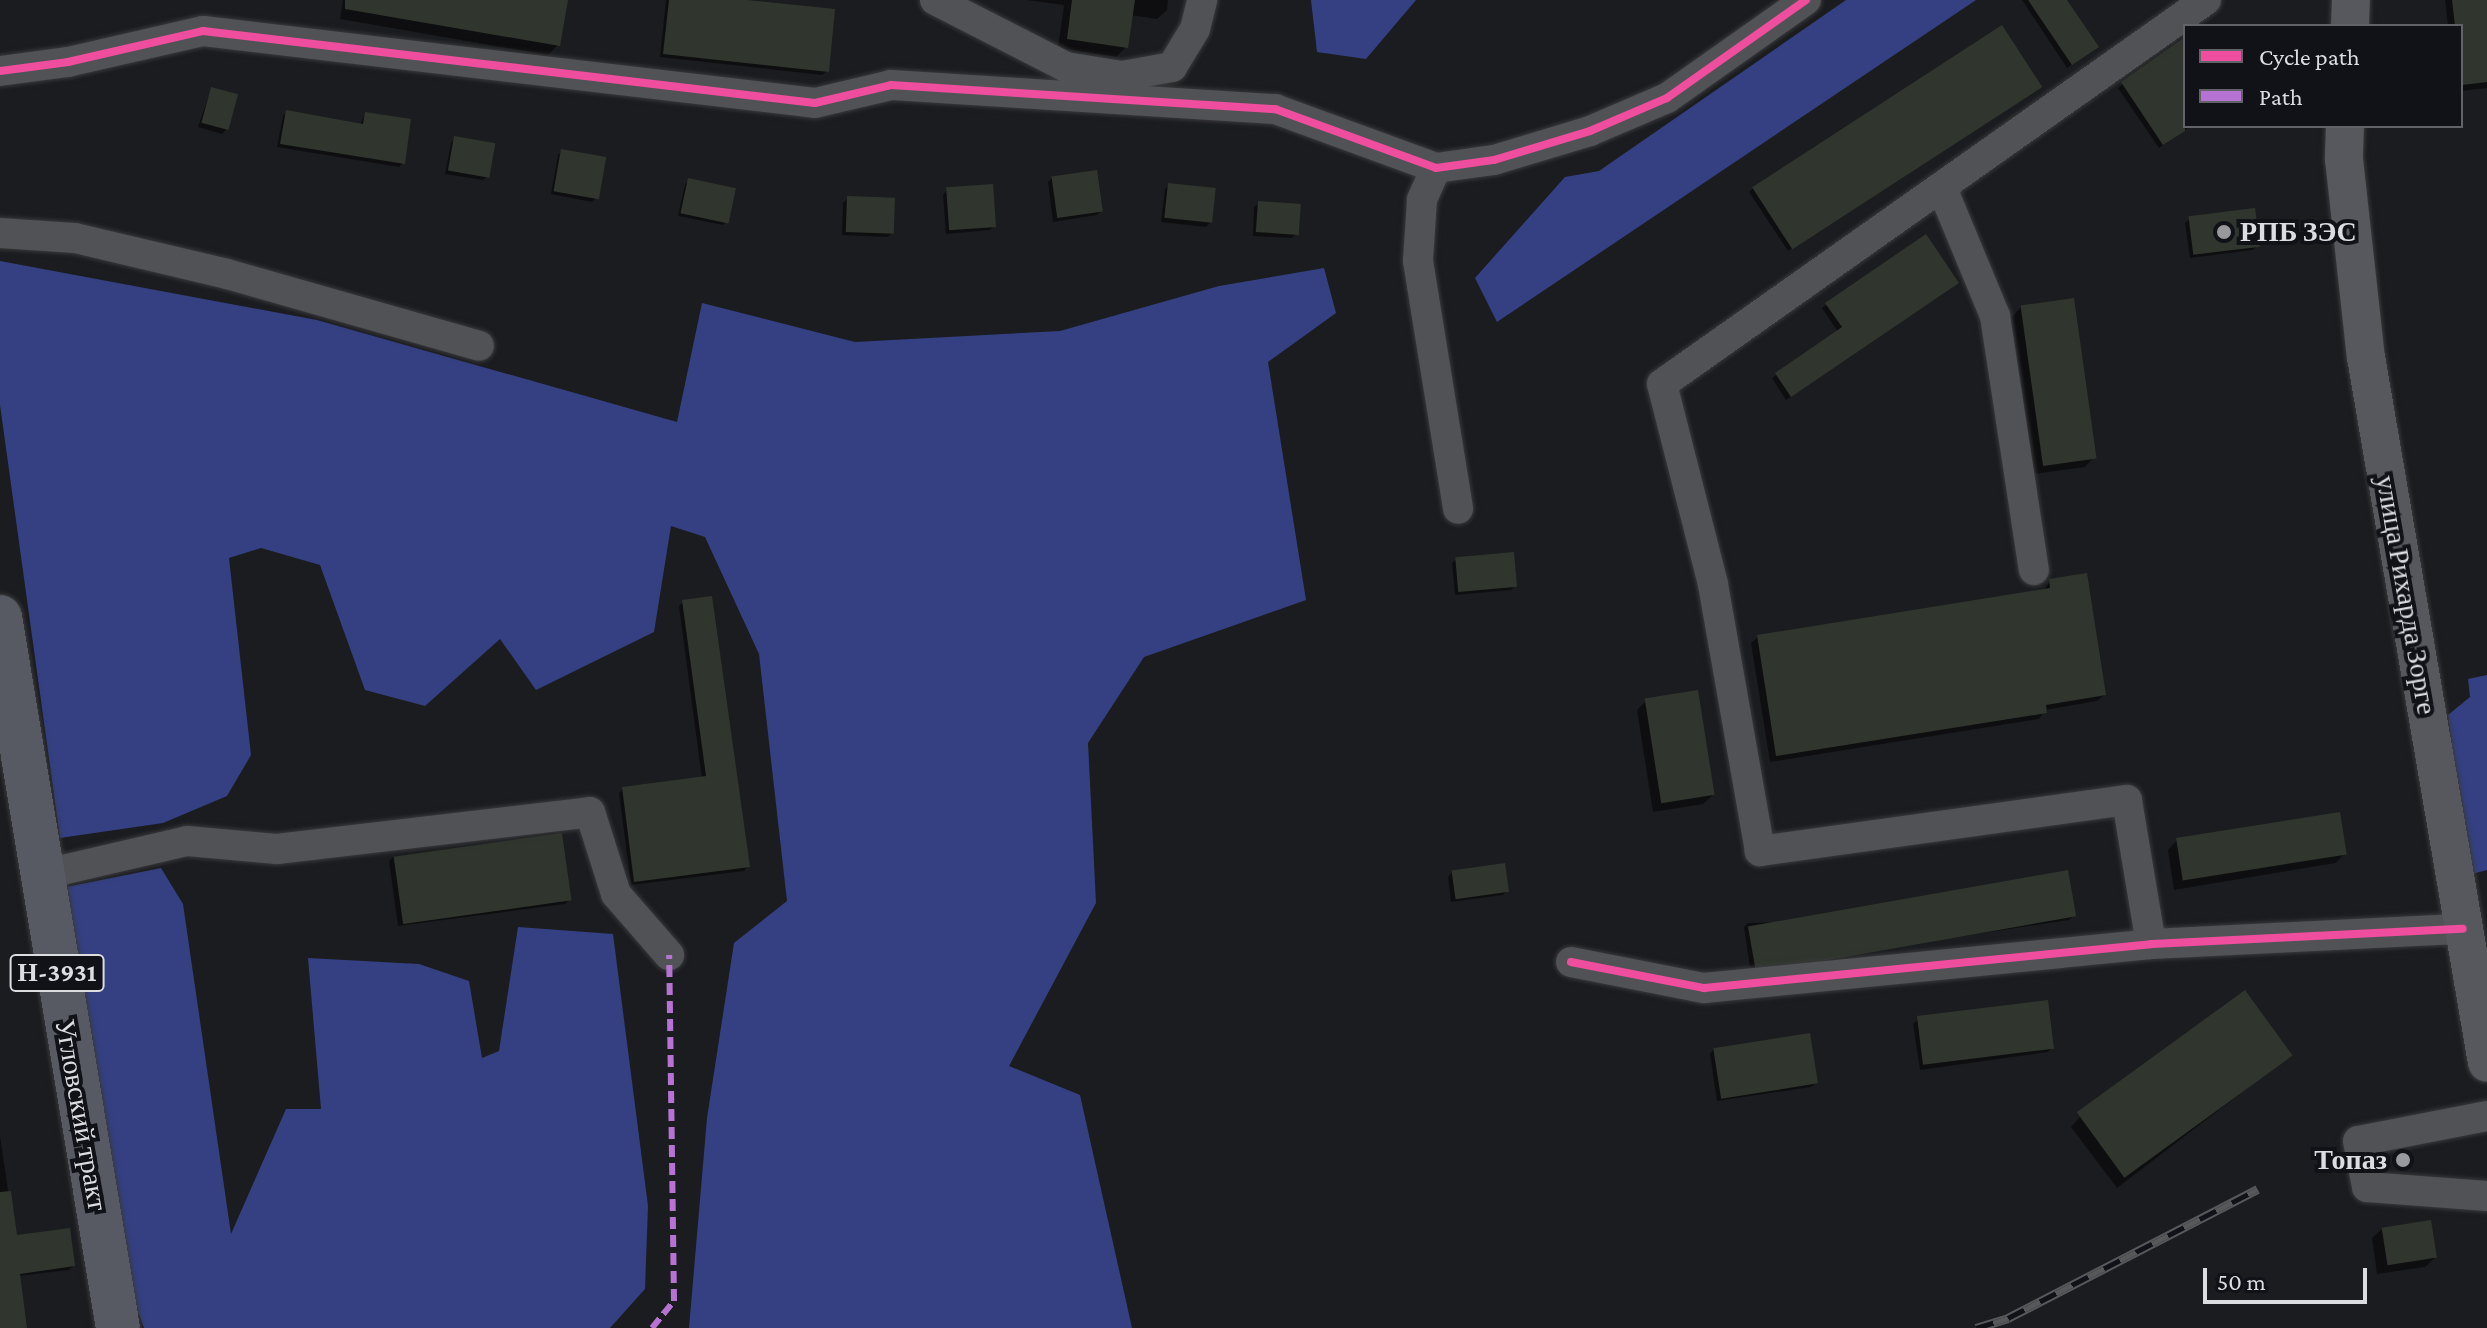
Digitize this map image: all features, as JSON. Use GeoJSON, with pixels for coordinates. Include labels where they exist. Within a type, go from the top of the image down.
{"type":"FeatureCollection","features":[{"type":"Feature","properties":{"kind":"highway","name":"Угловский тракт"},"geometry":{"type":"LineString","coordinates":[[0,617],[6,691],[41,875],[118,1328]]}},
{"type":"Feature","properties":{"kind":"main road"},"geometry":{"type":"LineString","coordinates":[[2350,24],[2351,0]]}},
{"type":"Feature","properties":{"kind":"main road","name":"улица Рихарда Зорге"},"geometry":{"type":"LineString","coordinates":[[2345,128],[2344,159],[2366,357],[2487,1063]]}},
{"type":"Feature","properties":{"kind":"street"},"geometry":{"type":"LineString","coordinates":[[935,0],[1066,67],[1122,76],[1172,67],[1195,29],[1202,0]]}},
{"type":"Feature","properties":{"kind":"street"},"geometry":{"type":"LineString","coordinates":[[0,71],[68,62],[203,31],[815,103],[891,85],[1275,109],[1436,168],[1494,160],[1563,139],[1667,98],[1806,0]]}},
{"type":"Feature","properties":{"kind":"street"},"geometry":{"type":"LineString","coordinates":[[2151,944],[2127,800],[1760,851],[1713,584],[1662,384],[2206,0]]}},
{"type":"Feature","properties":{"kind":"street"},"geometry":{"type":"LineString","coordinates":[[1436,168],[1422,200],[1418,261],[1458,509]]}},
{"type":"Feature","properties":{"kind":"street"},"geometry":{"type":"LineString","coordinates":[[1942,188],[1995,316],[2034,570]]}},
{"type":"Feature","properties":{"kind":"street"},"geometry":{"type":"LineString","coordinates":[[0,233],[75,238],[227,274],[479,346]]}},
{"type":"Feature","properties":{"kind":"street"},"geometry":{"type":"LineString","coordinates":[[41,875],[187,841],[277,849],[590,812],[616,894],[669,955]]}},
{"type":"Feature","properties":{"kind":"street"},"geometry":{"type":"LineString","coordinates":[[1571,962],[1704,988],[2151,944],[2463,929]]}},
{"type":"Feature","properties":{"kind":"street"},"geometry":{"type":"LineString","coordinates":[[2487,1116],[2358,1141],[2367,1187],[2487,1196]]}},
{"type":"Feature","properties":{"kind":"shaded area"},"geometry":{"type":"Polygon","coordinates":[[[1311,0],[1416,0],[1366,59],[1317,52],[1311,0]]]}},
{"type":"Feature","properties":{"kind":"shaded area"},"geometry":{"type":"Polygon","coordinates":[[[1846,0],[1976,0],[1497,322],[1475,278],[1565,177],[1599,171],[1846,0]]]}},
{"type":"Feature","properties":{"kind":"shaded area"},"geometry":{"type":"Polygon","coordinates":[[[0,261],[317,320],[677,422],[702,303],[855,342],[1060,331],[1219,286],[1324,268],[1336,313],[1268,362],[1306,600],[1144,657],[1088,743],[1096,903],[1009,1066],[1080,1095],[1132,1328],[689,1328],[707,1118],[734,943],[787,901],[759,654],[705,537],[671,526],[654,632],[536,690],[500,639],[425,706],[365,690],[320,565],[261,548],[229,558],[251,755],[227,796],[163,823],[60,838],[0,405],[0,261]]]}},
{"type":"Feature","properties":{"kind":"shaded area"},"geometry":{"type":"Polygon","coordinates":[[[2487,675],[2487,870],[2468,875],[2448,715],[2470,697],[2468,679],[2487,675]]]}},
{"type":"Feature","properties":{"kind":"shaded area"},"geometry":{"type":"Polygon","coordinates":[[[161,868],[183,904],[231,1234],[286,1109],[321,1109],[308,958],[419,964],[469,981],[482,1058],[499,1051],[518,927],[613,934],[648,1206],[645,1289],[610,1328],[144,1328],[137,1308],[61,888],[161,868]]]}},
{"type":"Feature","properties":{"kind":"building"},"geometry":{"type":"Polygon","coordinates":[[[345,0],[568,0],[560,46],[345,9],[345,0]]]}},
{"type":"Feature","properties":{"kind":"building"},"geometry":{"type":"Polygon","coordinates":[[[669,0],[747,0],[835,9],[829,72],[663,54],[669,0]]]}},
{"type":"Feature","properties":{"kind":"building"},"geometry":{"type":"Polygon","coordinates":[[[1072,0],[1135,0],[1128,48],[1067,39],[1072,0]]]}},
{"type":"Feature","properties":{"kind":"building"},"geometry":{"type":"Polygon","coordinates":[[[2028,0],[2067,0],[2099,47],[2072,65],[2028,0]]]}},
{"type":"Feature","properties":{"kind":"building"},"geometry":{"type":"Polygon","coordinates":[[[2452,0],[2487,0],[2487,82],[2463,85],[2463,24],[2455,24],[2452,0]]]}},
{"type":"Feature","properties":{"kind":"building"},"geometry":{"type":"Polygon","coordinates":[[[2002,25],[2042,87],[1792,249],[1752,187],[2002,25]]]}},
{"type":"Feature","properties":{"kind":"building"},"geometry":{"type":"Polygon","coordinates":[[[2183,38],[2185,131],[2163,145],[2121,82],[2183,38]]]}},
{"type":"Feature","properties":{"kind":"building"},"geometry":{"type":"Polygon","coordinates":[[[211,87],[238,94],[228,130],[201,123],[211,87]]]}},
{"type":"Feature","properties":{"kind":"building"},"geometry":{"type":"Polygon","coordinates":[[[286,110],[363,124],[365,112],[411,119],[405,164],[280,144],[286,110]]]}},
{"type":"Feature","properties":{"kind":"building"},"geometry":{"type":"Polygon","coordinates":[[[454,136],[495,143],[489,178],[448,170],[454,136]]]}},
{"type":"Feature","properties":{"kind":"building"},"geometry":{"type":"Polygon","coordinates":[[[561,149],[606,157],[599,199],[554,191],[561,149]]]}},
{"type":"Feature","properties":{"kind":"building"},"geometry":{"type":"Polygon","coordinates":[[[1097,170],[1103,212],[1057,218],[1051,176],[1097,170]]]}},
{"type":"Feature","properties":{"kind":"building"},"geometry":{"type":"Polygon","coordinates":[[[688,178],[736,188],[728,223],[681,213],[688,178]]]}},
{"type":"Feature","properties":{"kind":"building"},"geometry":{"type":"Polygon","coordinates":[[[1168,183],[1216,188],[1212,223],[1164,218],[1168,183]]]}},
{"type":"Feature","properties":{"kind":"building"},"geometry":{"type":"Polygon","coordinates":[[[993,184],[996,227],[949,230],[946,187],[993,184]]]}},
{"type":"Feature","properties":{"kind":"building"},"geometry":{"type":"Polygon","coordinates":[[[847,196],[895,198],[894,234],[846,232],[847,196]]]}},
{"type":"Feature","properties":{"kind":"building"},"geometry":{"type":"Polygon","coordinates":[[[1258,201],[1301,204],[1299,235],[1256,232],[1258,201]]]}},
{"type":"Feature","properties":{"kind":"building","name":"РПБ ЗЭС"},"geometry":{"type":"Polygon","coordinates":[[[2255,208],[2260,247],[2193,255],[2188,216],[2255,208]]]}},
{"type":"Feature","properties":{"kind":"building"},"geometry":{"type":"Polygon","coordinates":[[[1926,234],[1959,283],[1791,397],[1775,373],[1842,327],[1825,303],[1926,234]]]}},
{"type":"Feature","properties":{"kind":"building"},"geometry":{"type":"Polygon","coordinates":[[[2074,298],[2097,458],[2043,466],[2021,306],[2074,298]]]}},
{"type":"Feature","properties":{"kind":"building"},"geometry":{"type":"Polygon","coordinates":[[[1514,552],[1517,587],[1458,592],[1455,557],[1514,552]]]}},
{"type":"Feature","properties":{"kind":"building"},"geometry":{"type":"Polygon","coordinates":[[[2087,573],[2106,695],[2046,705],[2047,713],[1776,756],[1757,635],[2050,588],[2049,579],[2087,573]]]}},
{"type":"Feature","properties":{"kind":"building"},"geometry":{"type":"Polygon","coordinates":[[[712,596],[750,867],[634,882],[622,787],[706,776],[682,600],[712,596]]]}},
{"type":"Feature","properties":{"kind":"building"},"geometry":{"type":"Polygon","coordinates":[[[1698,690],[1715,795],[1661,803],[1645,698],[1698,690]]]}},
{"type":"Feature","properties":{"kind":"building"},"geometry":{"type":"Polygon","coordinates":[[[2340,812],[2347,854],[2183,880],[2176,838],[2340,812]]]}},
{"type":"Feature","properties":{"kind":"building"},"geometry":{"type":"Polygon","coordinates":[[[562,833],[571,900],[403,924],[394,857],[562,833]]]}},
{"type":"Feature","properties":{"kind":"building"},"geometry":{"type":"Polygon","coordinates":[[[1505,863],[1509,892],[1456,899],[1452,871],[1505,863]]]}},
{"type":"Feature","properties":{"kind":"building"},"geometry":{"type":"Polygon","coordinates":[[[2068,870],[2076,916],[1756,973],[1748,926],[2068,870]]]}},
{"type":"Feature","properties":{"kind":"building"},"geometry":{"type":"Polygon","coordinates":[[[2245,990],[2293,1056],[2124,1178],[2077,1112],[2245,990]]]}},
{"type":"Feature","properties":{"kind":"building"},"geometry":{"type":"Polygon","coordinates":[[[2048,1000],[2054,1049],[1923,1065],[1917,1016],[2048,1000]]]}},
{"type":"Feature","properties":{"kind":"building"},"geometry":{"type":"Polygon","coordinates":[[[1810,1033],[1818,1083],[1721,1099],[1713,1048],[1810,1033]]]}},
{"type":"Feature","properties":{"kind":"building"},"geometry":{"type":"Polygon","coordinates":[[[11,1191],[17,1235],[70,1228],[75,1266],[20,1274],[27,1328],[0,1328],[0,1192],[11,1191]]]}},
{"type":"Feature","properties":{"kind":"building"},"geometry":{"type":"Polygon","coordinates":[[[2431,1220],[2437,1258],[2388,1265],[2382,1228],[2431,1220]]]}},
{"type":"Feature","properties":{"kind":"railway"},"geometry":{"type":"LineString","coordinates":[[1976,1328],[2008,1318],[2258,1189]]}},
{"type":"Feature","properties":{"kind":"marked path"},"geometry":{"type":"LineString","coordinates":[[652,1328],[674,1301],[669,955]]}},
{"type":"Feature","properties":{"kind":"cycle path"},"geometry":{"type":"LineString","coordinates":[[0,71],[68,62],[203,31],[815,103],[891,85],[1275,109],[1436,168],[1494,160],[1590,131],[1667,98],[1806,0]]}},
{"type":"Feature","properties":{"kind":"cycle path"},"geometry":{"type":"LineString","coordinates":[[1571,962],[1704,988],[2151,944],[2463,929]]}},
{"type":"Feature","properties":{"kind":"place","name":"РПБ ЗЭС"},"geometry":{"type":"Point","coordinates":[2224,232]}},
{"type":"Feature","properties":{"kind":"place","name":"Топаз"},"geometry":{"type":"Point","coordinates":[2403,1160]}}]}
